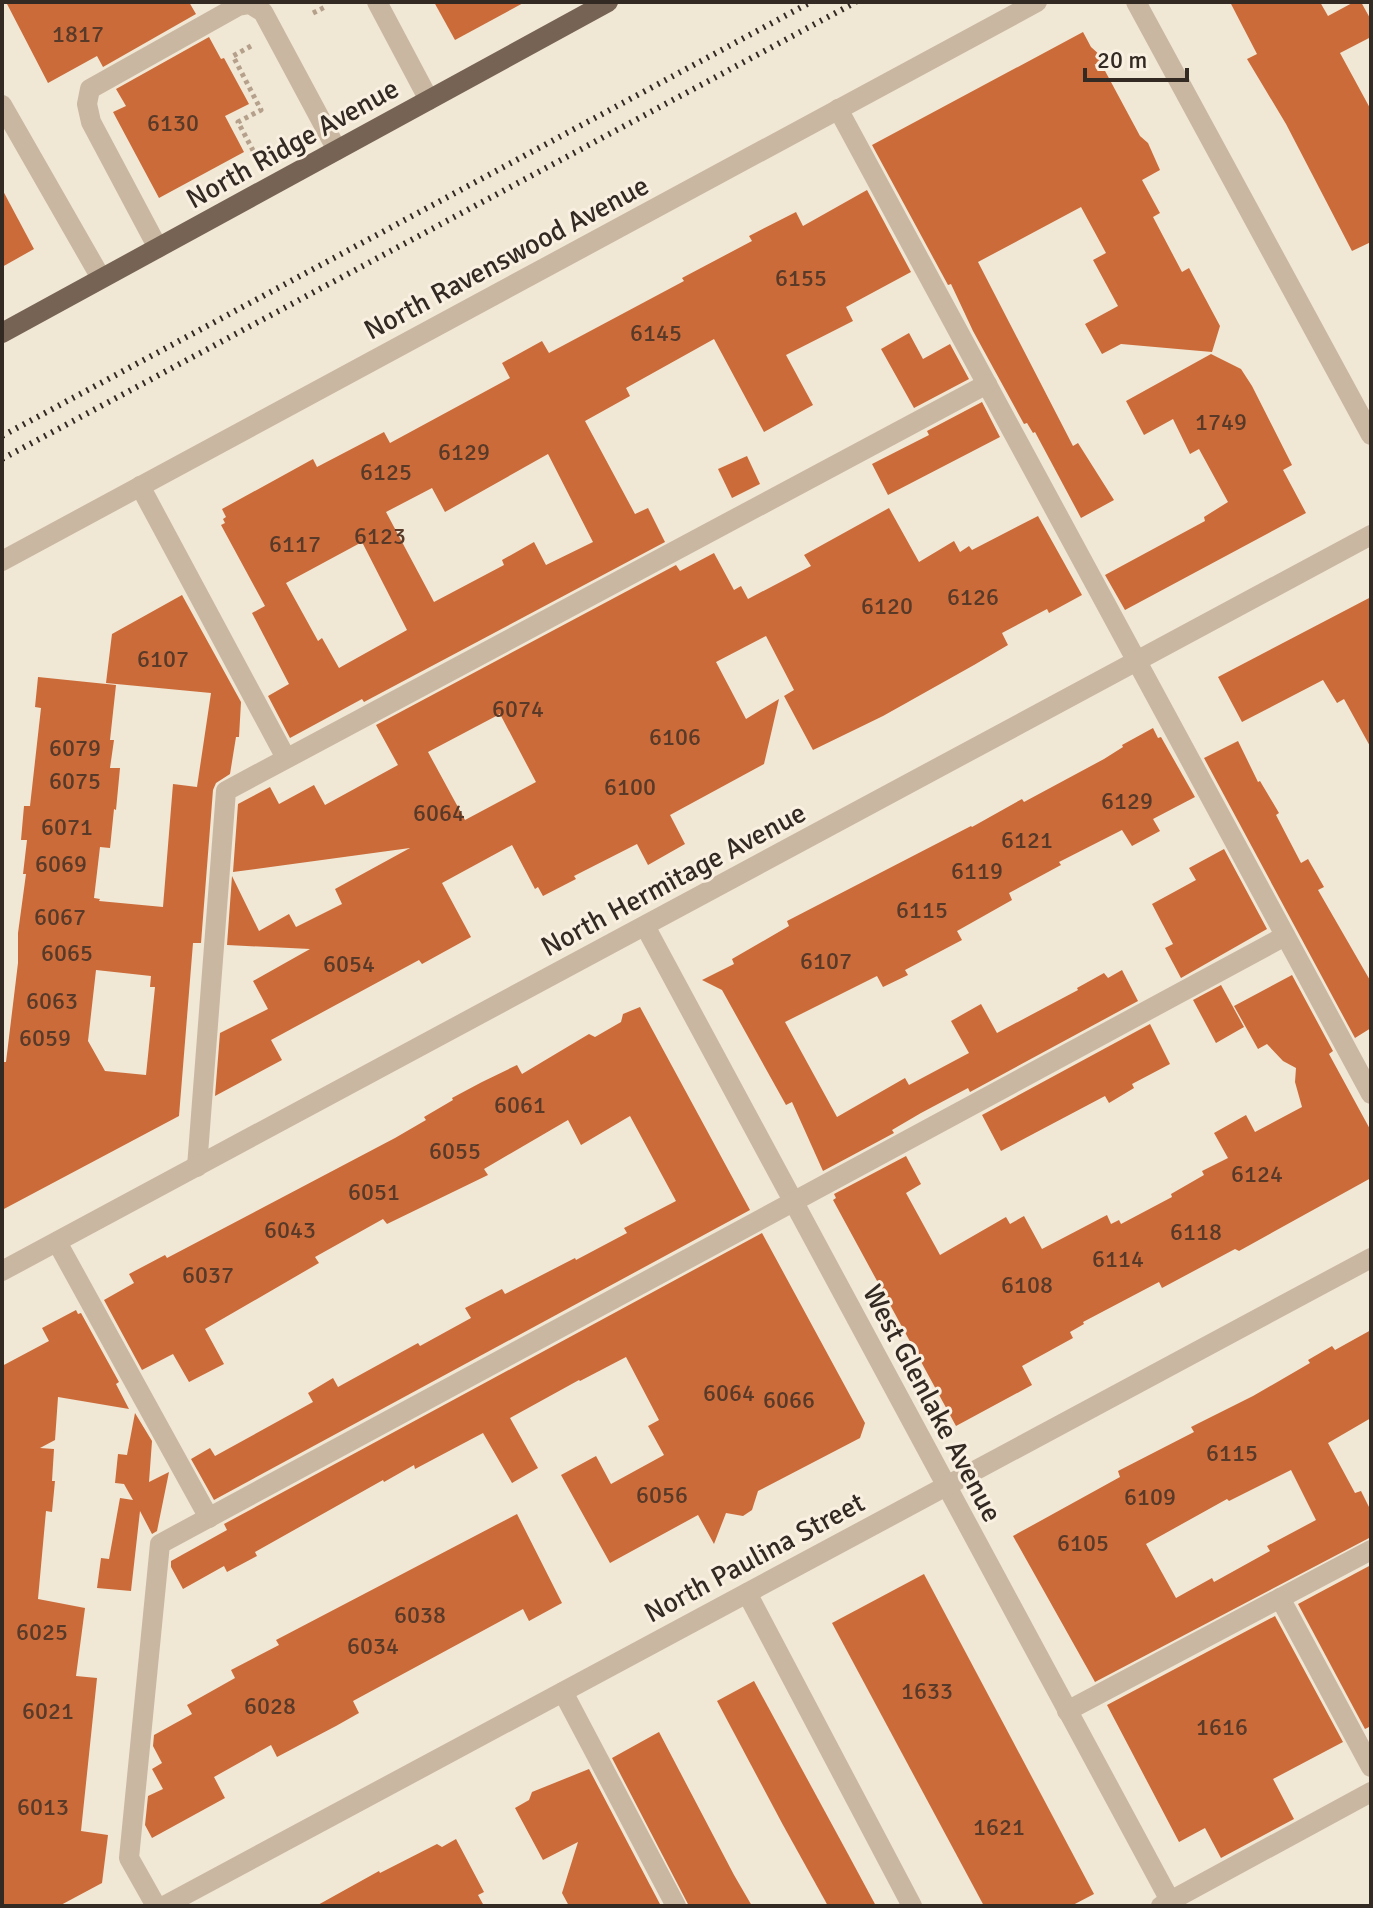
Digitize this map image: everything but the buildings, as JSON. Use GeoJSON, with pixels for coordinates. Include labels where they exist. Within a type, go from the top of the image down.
{"type":"FeatureCollection","features":[{"type":"Feature","properties":{"kind":"main road","name":"North Ridge Avenue"},"geometry":{"type":"LineString","coordinates":[[2,333],[608,2]]}},
{"type":"Feature","properties":{"kind":"street"},"geometry":{"type":"LineString","coordinates":[[377,2],[429,100]]}},
{"type":"Feature","properties":{"kind":"street","name":"North Ravenswood Avenue"},"geometry":{"type":"LineString","coordinates":[[2,561],[1037,2]]}},
{"type":"Feature","properties":{"kind":"street"},"geometry":{"type":"LineString","coordinates":[[1136,2],[1371,435]]}},
{"type":"Feature","properties":{"kind":"street"},"geometry":{"type":"LineString","coordinates":[[158,248],[91,122],[87,104],[90,89],[238,6],[250,4],[263,12],[337,150]]}},
{"type":"Feature","properties":{"kind":"street"},"geometry":{"type":"LineString","coordinates":[[2,105],[101,278]]}},
{"type":"Feature","properties":{"kind":"street"},"geometry":{"type":"LineString","coordinates":[[838,109],[1371,1094]]}},
{"type":"Feature","properties":{"kind":"street"},"geometry":{"type":"LineString","coordinates":[[197,1167],[226,791],[987,384]]}},
{"type":"Feature","properties":{"kind":"street"},"geometry":{"type":"LineString","coordinates":[[140,486],[286,758]]}},
{"type":"Feature","properties":{"kind":"street","name":"North Hermitage Avenue"},"geometry":{"type":"LineString","coordinates":[[2,1271],[1371,535]]}},
{"type":"Feature","properties":{"kind":"street","name":"West Glenlake Avenue"},"geometry":{"type":"LineString","coordinates":[[645,926],[1168,1904]]}},
{"type":"Feature","properties":{"kind":"street"},"geometry":{"type":"LineString","coordinates":[[156,1906],[129,1858],[160,1544],[1285,936]]}},
{"type":"Feature","properties":{"kind":"street"},"geometry":{"type":"LineString","coordinates":[[57,1242],[209,1518]]}},
{"type":"Feature","properties":{"kind":"street","name":"North Paulina Street"},"geometry":{"type":"LineString","coordinates":[[164,1906],[1371,1258]]}},
{"type":"Feature","properties":{"kind":"street"},"geometry":{"type":"LineString","coordinates":[[1067,1711],[1371,1550]]}},
{"type":"Feature","properties":{"kind":"street"},"geometry":{"type":"LineString","coordinates":[[747,1593],[912,1906]]}},
{"type":"Feature","properties":{"kind":"street"},"geometry":{"type":"LineString","coordinates":[[1280,1598],[1371,1767]]}},
{"type":"Feature","properties":{"kind":"street"},"geometry":{"type":"LineString","coordinates":[[563,1692],[676,1906]]}},
{"type":"Feature","properties":{"kind":"street"},"geometry":{"type":"LineString","coordinates":[[1168,1904],[1371,1792]]}},
{"type":"Feature","properties":{"kind":"path"},"geometry":{"type":"LineString","coordinates":[[313,13],[327,6]]}},
{"type":"Feature","properties":{"kind":"path"},"geometry":{"type":"LineString","coordinates":[[257,158],[238,122],[261,110],[233,56],[259,42]]}},
{"type":"Feature","properties":{"kind":"railway"},"geometry":{"type":"LineString","coordinates":[[2,436],[811,2]]}},
{"type":"Feature","properties":{"kind":"railway"},"geometry":{"type":"LineString","coordinates":[[2,459],[856,2]]}}]}
